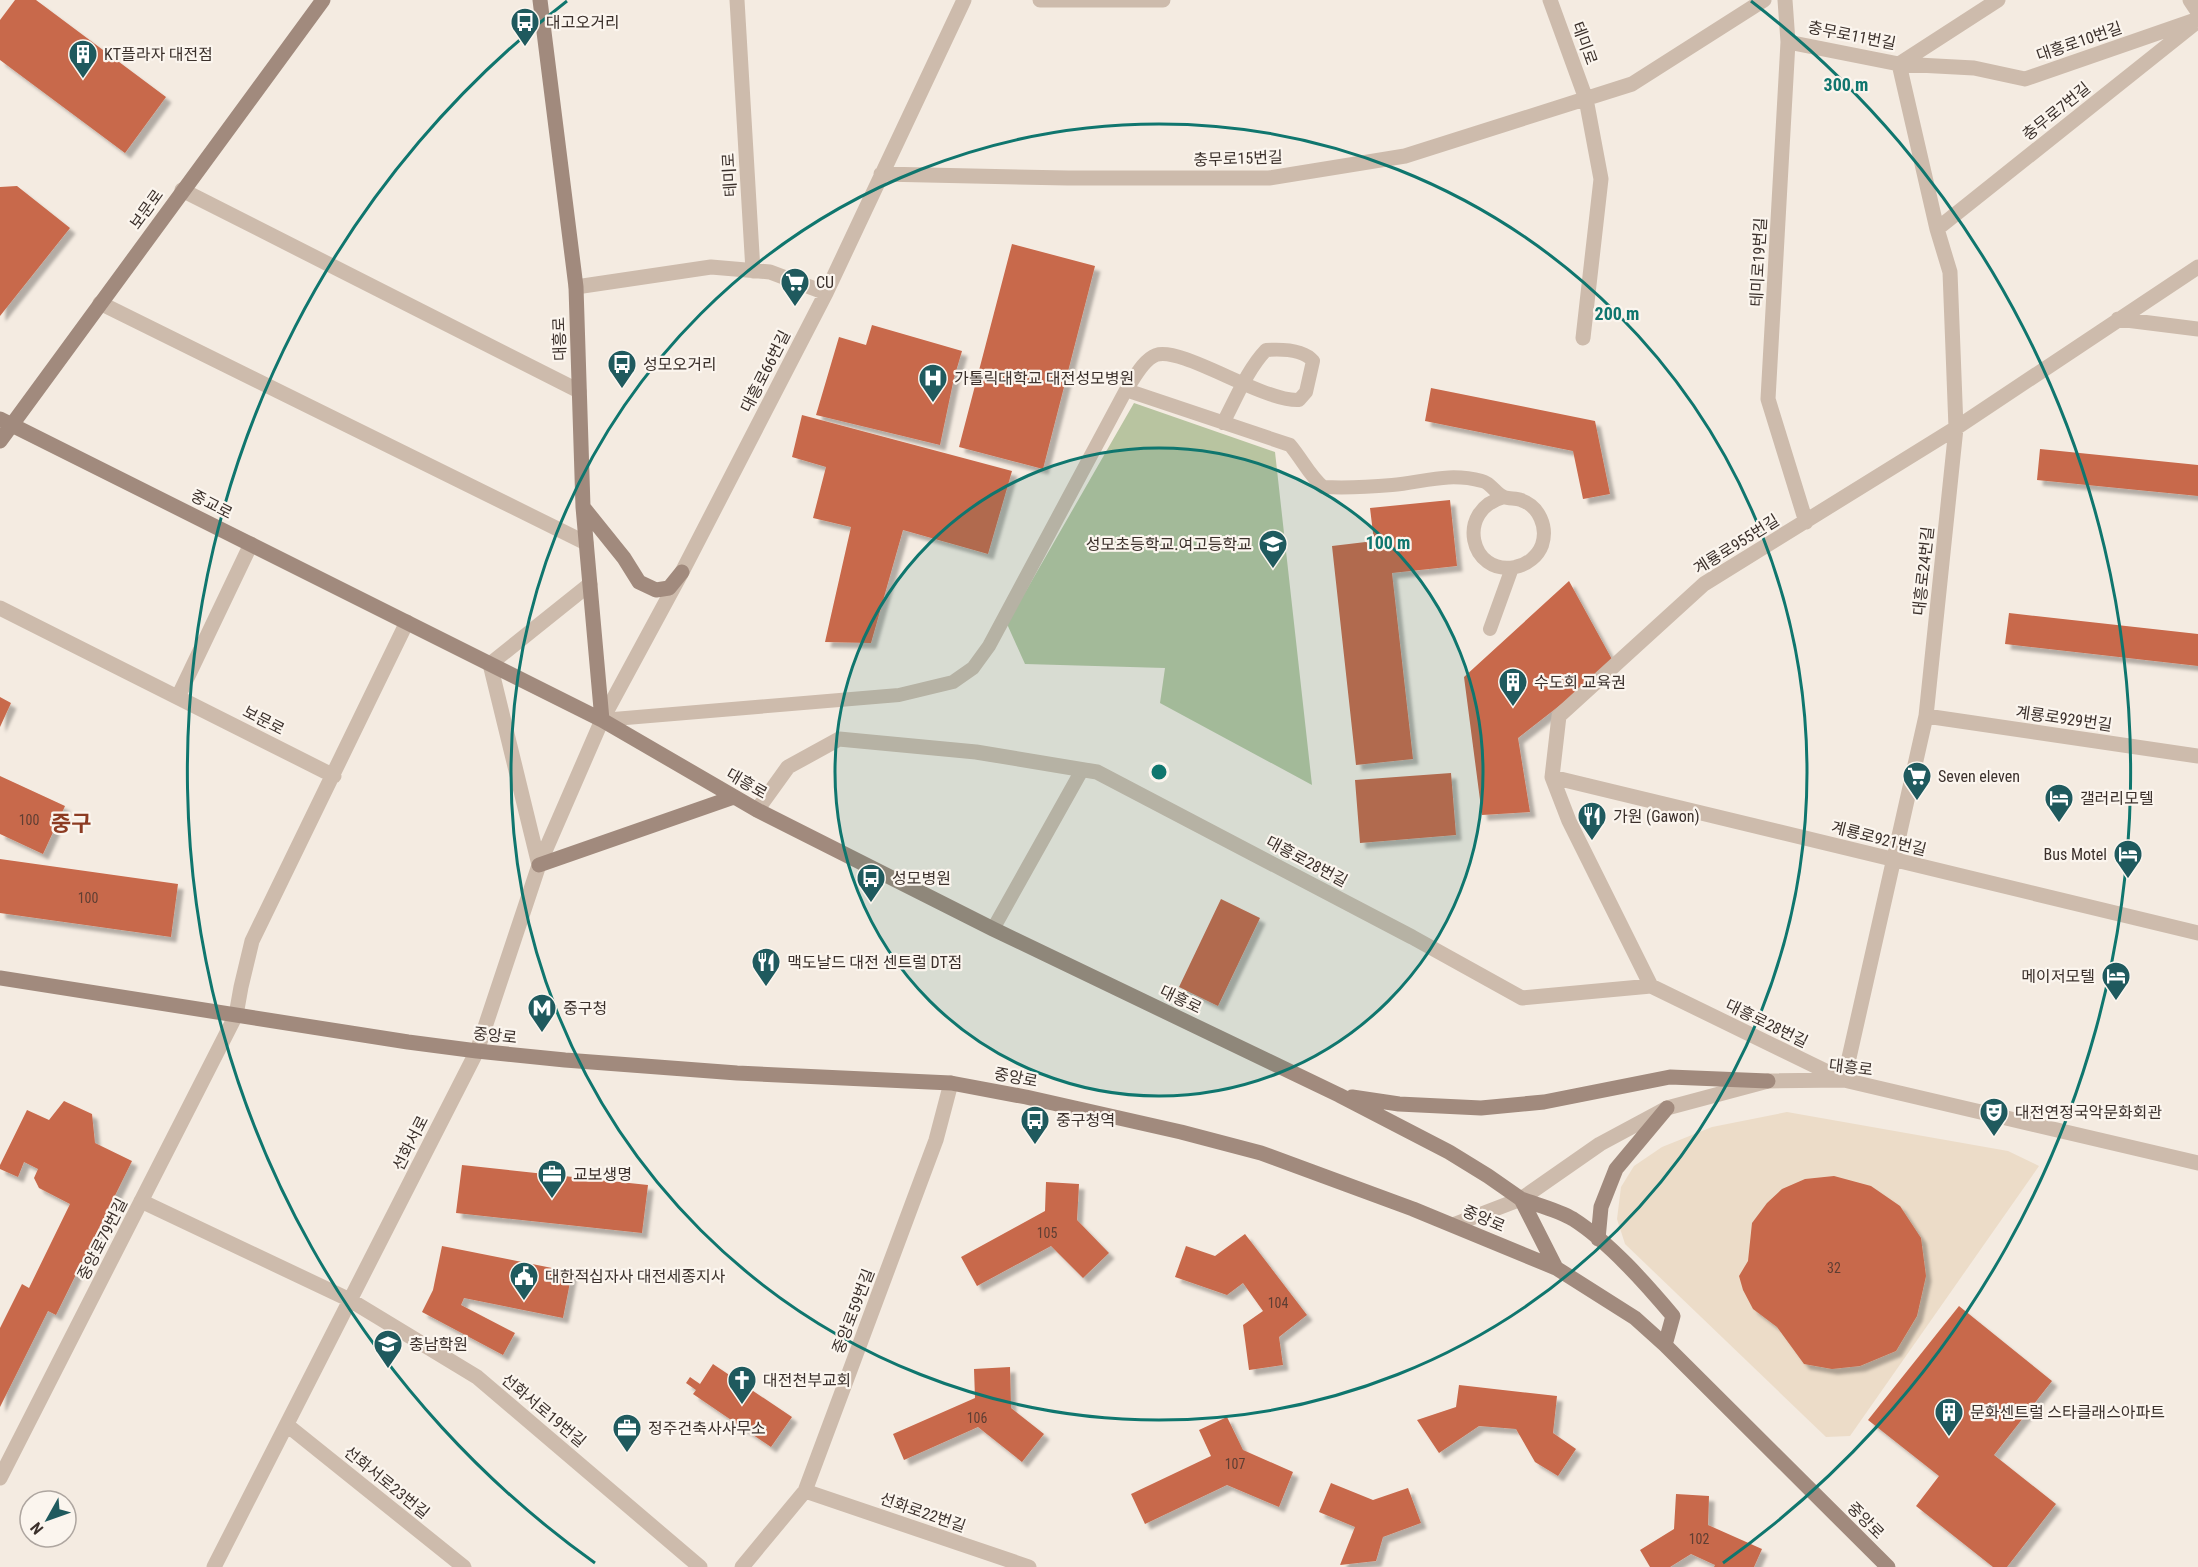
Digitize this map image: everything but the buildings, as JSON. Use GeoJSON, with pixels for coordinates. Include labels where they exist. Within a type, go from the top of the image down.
{"type":"FeatureCollection","features":[{"type":"Feature","properties":{"kind":"main road","name":"보문로"},"geometry":{"type":"LineString","coordinates":[[0,441],[6,422],[100,303],[323,0]]}},
{"type":"Feature","properties":{"kind":"main road","name":"대흥로"},"geometry":{"type":"LineString","coordinates":[[540,0],[576,286],[583,507],[602,720],[758,810],[993,929],[1339,1095],[1449,1152],[1521,1199],[1556,1268]]}},
{"type":"Feature","properties":{"kind":"main road","name":"중교로"},"geometry":{"type":"LineString","coordinates":[[6,422],[602,720]]}},
{"type":"Feature","properties":{"kind":"main road"},"geometry":{"type":"LineString","coordinates":[[583,507],[624,558],[639,582],[656,590],[669,588],[682,572]]}},
{"type":"Feature","properties":{"kind":"main road"},"geometry":{"type":"LineString","coordinates":[[539,865],[734,796]]}},
{"type":"Feature","properties":{"kind":"main road","name":"중앙로"},"geometry":{"type":"LineString","coordinates":[[0,978],[477,1051],[737,1073],[951,1083],[1181,1132],[1261,1153],[1453,1225],[1556,1268],[1635,1318],[1665,1345],[1888,1567]]}},
{"type":"Feature","properties":{"kind":"main road"},"geometry":{"type":"LineString","coordinates":[[1339,1095],[1399,1104],[1481,1108],[1544,1102],[1671,1077],[1768,1081]]}},
{"type":"Feature","properties":{"kind":"main road"},"geometry":{"type":"LineString","coordinates":[[1598,1239],[1602,1207],[1616,1170],[1666,1108]]}},
{"type":"Feature","properties":{"kind":"main road"},"geometry":{"type":"LineString","coordinates":[[1521,1199],[1572,1218],[1598,1239],[1650,1289],[1673,1316],[1665,1345]]}},
{"type":"Feature","properties":{"kind":"street","name":"테미로"},"geometry":{"type":"LineString","coordinates":[[737,0],[753,271]]}},
{"type":"Feature","properties":{"kind":"street","name":"대흥로66번길"},"geometry":{"type":"LineString","coordinates":[[602,720],[682,572],[826,293],[964,0]]}},
{"type":"Feature","properties":{"kind":"street"},"geometry":{"type":"LineString","coordinates":[[1040,0],[1163,0]]}},
{"type":"Feature","properties":{"kind":"street","name":"테미로"},"geometry":{"type":"LineString","coordinates":[[1550,0],[1586,99]]}},
{"type":"Feature","properties":{"kind":"street","name":"충무로15번길"},"geometry":{"type":"LineString","coordinates":[[881,174],[1068,178],[1269,178],[1405,156],[1632,84],[1764,0]]}},
{"type":"Feature","properties":{"kind":"street","name":"테미로19번길"},"geometry":{"type":"LineString","coordinates":[[1785,0],[1788,42],[1768,399],[1806,522]]}},
{"type":"Feature","properties":{"kind":"street","name":"충무로11번길"},"geometry":{"type":"LineString","coordinates":[[1788,42],[1899,64],[1998,0]]}},
{"type":"Feature","properties":{"kind":"street"},"geometry":{"type":"LineString","coordinates":[[2190,0],[2198,12]]}},
{"type":"Feature","properties":{"kind":"street","name":"대흥로10번길"},"geometry":{"type":"LineString","coordinates":[[1899,64],[1974,68],[2025,79],[2198,20]]}},
{"type":"Feature","properties":{"kind":"street","name":"충무로7번길"},"geometry":{"type":"LineString","coordinates":[[1937,229],[2198,20]]}},
{"type":"Feature","properties":{"kind":"street","name":"대흥로24번길"},"geometry":{"type":"LineString","coordinates":[[1844,1080],[1926,716],[1956,428],[1950,273],[1937,229],[1899,64]]}},
{"type":"Feature","properties":{"kind":"street"},"geometry":{"type":"LineString","coordinates":[[1583,338],[1601,179],[1586,99]]}},
{"type":"Feature","properties":{"kind":"street"},"geometry":{"type":"LineString","coordinates":[[182,190],[579,391]]}},
{"type":"Feature","properties":{"kind":"street"},"geometry":{"type":"LineString","coordinates":[[576,286],[711,267],[770,273],[826,293]]}},
{"type":"Feature","properties":{"kind":"street","name":"계룡로955번길"},"geometry":{"type":"LineString","coordinates":[[1651,986],[1569,821],[1552,777],[1559,716],[1704,584],[1956,428],[2198,267]]}},
{"type":"Feature","properties":{"kind":"street"},"geometry":{"type":"LineString","coordinates":[[100,303],[586,543]]}},
{"type":"Feature","properties":{"kind":"street"},"geometry":{"type":"LineString","coordinates":[[2118,319],[2198,329]]}},
{"type":"Feature","properties":{"kind":"street"},"geometry":{"type":"LineString","coordinates":[[178,697],[251,544]]}},
{"type":"Feature","properties":{"kind":"street"},"geometry":{"type":"LineString","coordinates":[[539,865],[490,664],[590,584]]}},
{"type":"Feature","properties":{"kind":"street","name":"보문로"},"geometry":{"type":"LineString","coordinates":[[0,608],[334,776]]}},
{"type":"Feature","properties":{"kind":"street"},"geometry":{"type":"LineString","coordinates":[[236,1015],[252,941],[407,622]]}},
{"type":"Feature","properties":{"kind":"street","name":"계룡로929번길"},"geometry":{"type":"LineString","coordinates":[[1926,716],[2198,756]]}},
{"type":"Feature","properties":{"kind":"street","name":"선화서로"},"geometry":{"type":"LineString","coordinates":[[214,1567],[477,1051],[539,865],[602,720]]}},
{"type":"Feature","properties":{"kind":"street","name":"대흥로28번길"},"geometry":{"type":"LineString","coordinates":[[758,810],[788,767],[839,740],[976,752],[1097,772],[1412,937],[1522,998],[1651,986],[1844,1080]]}},
{"type":"Feature","properties":{"kind":"street","name":"계룡로921번길"},"geometry":{"type":"LineString","coordinates":[[1552,777],[2198,933]]}},
{"type":"Feature","properties":{"kind":"street","name":"중앙로79번길"},"geometry":{"type":"LineString","coordinates":[[0,1478],[236,1015]]}},
{"type":"Feature","properties":{"kind":"street","name":"대흥로"},"geometry":{"type":"LineString","coordinates":[[1521,1199],[1600,1144],[1666,1108],[1768,1081],[1844,1080],[2198,1163]]}},
{"type":"Feature","properties":{"kind":"street","name":"중앙로59번길"},"geometry":{"type":"LineString","coordinates":[[742,1567],[805,1491],[936,1140],[951,1083]]}},
{"type":"Feature","properties":{"kind":"street"},"geometry":{"type":"LineString","coordinates":[[1453,1225],[1521,1199]]}},
{"type":"Feature","properties":{"kind":"street","name":"선화서로19번길"},"geometry":{"type":"LineString","coordinates":[[141,1201],[350,1300],[477,1377],[700,1567]]}},
{"type":"Feature","properties":{"kind":"street","name":"선화서로23번길"},"geometry":{"type":"LineString","coordinates":[[287,1425],[464,1567]]}},
{"type":"Feature","properties":{"kind":"street","name":"선화로22번길"},"geometry":{"type":"LineString","coordinates":[[805,1491],[1029,1567]]}},
{"type":"Feature","properties":{"kind":"lane"},"geometry":{"type":"LineString","coordinates":[[602,720],[899,694],[953,682],[973,668],[989,646],[1126,390],[1154,356],[1170,354],[1244,384],[1290,400],[1299,400],[1306,392],[1313,361],[1308,355],[1282,349],[1266,350],[1244,384],[1223,423]]}},
{"type":"Feature","properties":{"kind":"lane"},"geometry":{"type":"LineString","coordinates":[[1126,390],[1290,445],[1310,476],[1323,487],[1392,485],[1454,476],[1485,482],[1504,497],[1524,501],[1539,514],[1544,534],[1538,553],[1522,566],[1512,568],[1493,564],[1484,559],[1474,542],[1475,522],[1479,512],[1486,505],[1504,497]]}},
{"type":"Feature","properties":{"kind":"lane"},"geometry":{"type":"LineString","coordinates":[[1490,629],[1512,568]]}},
{"type":"Feature","properties":{"kind":"lane"},"geometry":{"type":"LineString","coordinates":[[993,929],[1082,770]]}},
{"type":"Feature","properties":{"kind":"green space"},"geometry":{"type":"Polygon","coordinates":[[[1134,403],[1275,452],[1312,785],[1160,703],[1165,668],[1025,664],[1007,624],[1134,403]]]}},
{"type":"Feature","properties":{"kind":"shaded area"},"geometry":{"type":"Polygon","coordinates":[[[1787,1112],[2008,1151],[2039,1166],[1850,1436],[1826,1437],[1625,1244],[1617,1219],[1621,1187],[1634,1166],[1662,1147],[1712,1127],[1787,1112]]]}},
{"type":"Feature","properties":{"kind":"place","name":"대고오거리"},"geometry":{"type":"Point","coordinates":[525,48]}},
{"type":"Feature","properties":{"kind":"place","name":"KT플라자 대전점"},"geometry":{"type":"Point","coordinates":[83,80]}},
{"type":"Feature","properties":{"kind":"place","name":"CU"},"geometry":{"type":"Point","coordinates":[795,308]}},
{"type":"Feature","properties":{"kind":"place","name":"성모오거리"},"geometry":{"type":"Point","coordinates":[622,390]}},
{"type":"Feature","properties":{"kind":"place","name":"가톨릭대학교 대전성모병원"},"geometry":{"type":"Point","coordinates":[933,404]}},
{"type":"Feature","properties":{"kind":"place","name":"성모초등학교.여고등학교"},"geometry":{"type":"Point","coordinates":[1273,570]}},
{"type":"Feature","properties":{"kind":"place","name":"수도회 교육권"},"geometry":{"type":"Point","coordinates":[1513,708]}},
{"type":"Feature","properties":{"kind":"place","name":"Seven eleven"},"geometry":{"type":"Point","coordinates":[1917,802]}},
{"type":"Feature","properties":{"kind":"place","name":"갤러리모텔"},"geometry":{"type":"Point","coordinates":[2059,824]}},
{"type":"Feature","properties":{"kind":"place","name":"가원 (Gawon)"},"geometry":{"type":"Point","coordinates":[1592,842]}},
{"type":"Feature","properties":{"kind":"place","name":"Bus Motel"},"geometry":{"type":"Point","coordinates":[2128,880]}},
{"type":"Feature","properties":{"kind":"place","name":"성모병원"},"geometry":{"type":"Point","coordinates":[871,904]}},
{"type":"Feature","properties":{"kind":"place","name":"맥도날드 대전 센트럴 DT점"},"geometry":{"type":"Point","coordinates":[766,988]}},
{"type":"Feature","properties":{"kind":"place","name":"메이저모텔"},"geometry":{"type":"Point","coordinates":[2116,1002]}},
{"type":"Feature","properties":{"kind":"place","name":"중구청"},"geometry":{"type":"Point","coordinates":[542,1034]}},
{"type":"Feature","properties":{"kind":"place","name":"대전연정국악문화회관"},"geometry":{"type":"Point","coordinates":[1994,1138]}},
{"type":"Feature","properties":{"kind":"place","name":"중구청역"},"geometry":{"type":"Point","coordinates":[1035,1146]}},
{"type":"Feature","properties":{"kind":"place","name":"교보생명"},"geometry":{"type":"Point","coordinates":[552,1200]}},
{"type":"Feature","properties":{"kind":"place","name":"대한적십자사 대전세종지사"},"geometry":{"type":"Point","coordinates":[524,1302]}},
{"type":"Feature","properties":{"kind":"place","name":"충남학원"},"geometry":{"type":"Point","coordinates":[388,1370]}},
{"type":"Feature","properties":{"kind":"place","name":"대전천부교회"},"geometry":{"type":"Point","coordinates":[742,1406]}},
{"type":"Feature","properties":{"kind":"place","name":"문화센트럴 스타클래스아파트"},"geometry":{"type":"Point","coordinates":[1949,1438]}},
{"type":"Feature","properties":{"kind":"place","name":"정주건축사사무소"},"geometry":{"type":"Point","coordinates":[627,1454]}},
{"type":"Feature","properties":{"kind":"district","name":"중구"},"geometry":{"type":"Point","coordinates":[71,823]}}]}
